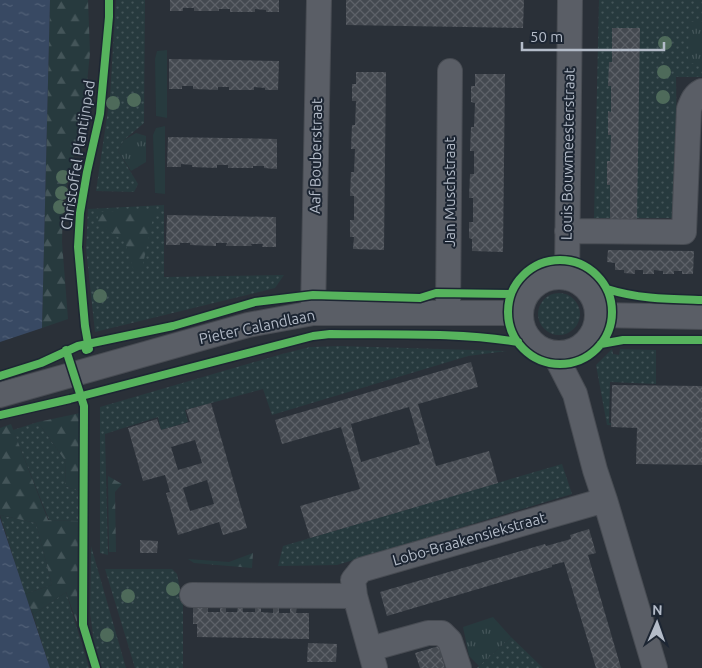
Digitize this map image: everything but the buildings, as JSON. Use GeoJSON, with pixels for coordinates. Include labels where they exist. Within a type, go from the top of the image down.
{"type":"FeatureCollection","features":[{"type":"Feature","properties":{"kind":"street","name":"Aaf Bouberstraat"},"geometry":{"type":"LineString","coordinates":[[313,313],[320,0]]}},
{"type":"Feature","properties":{"kind":"street","name":"Louis Bouwmeesterstraat"},"geometry":{"type":"LineString","coordinates":[[566,278],[570,0]]}},
{"type":"Feature","properties":{"kind":"street","name":"Jan Muschstraat"},"geometry":{"type":"LineString","coordinates":[[448,313],[450,70]]}},
{"type":"Feature","properties":{"kind":"street"},"geometry":{"type":"LineString","coordinates":[[567,231],[684,232],[689,109],[697,94],[702,91]]}},
{"type":"Feature","properties":{"kind":"street"},"geometry":{"type":"LineString","coordinates":[[556,277],[566,278],[579,282],[589,291],[595,302],[598,315],[595,330],[586,342],[564,352],[540,348],[530,339],[523,327],[521,313],[523,302],[536,285],[556,277]]}},
{"type":"Feature","properties":{"kind":"street","name":"Pieter Calandlaan"},"geometry":{"type":"LineString","coordinates":[[0,395],[248,325],[313,313],[521,313]]}},
{"type":"Feature","properties":{"kind":"street"},"geometry":{"type":"LineString","coordinates":[[598,315],[702,317]]}},
{"type":"Feature","properties":{"kind":"street"},"geometry":{"type":"LineString","coordinates":[[564,352],[582,392],[602,471],[605,500],[655,668]]}},
{"type":"Feature","properties":{"kind":"street","name":"Lobo-Braakensiekstraat"},"geometry":{"type":"LineString","coordinates":[[373,659],[355,596],[354,580],[361,570],[605,500]]}},
{"type":"Feature","properties":{"kind":"street"},"geometry":{"type":"LineString","coordinates":[[192,595],[355,596]]}},
{"type":"Feature","properties":{"kind":"street"},"geometry":{"type":"LineString","coordinates":[[373,659],[428,633],[442,633],[450,640],[459,668]]}},
{"type":"Feature","properties":{"kind":"green space"},"geometry":{"type":"Polygon","coordinates":[[[50,0],[88,0],[90,53],[84,112],[63,201],[62,242],[68,319],[42,328],[50,0]]]}},
{"type":"Feature","properties":{"kind":"green space"},"geometry":{"type":"Polygon","coordinates":[[[116,0],[145,0],[144,123],[124,140],[118,151],[138,184],[134,192],[96,191],[110,96],[116,0]]]}},
{"type":"Feature","properties":{"kind":"green space"},"geometry":{"type":"Polygon","coordinates":[[[599,0],[702,0],[702,77],[676,77],[678,218],[594,218],[599,0]]]}},
{"type":"Feature","properties":{"kind":"green space"},"geometry":{"type":"Polygon","coordinates":[[[689,22],[702,22],[702,64],[688,63],[689,22]]]}},
{"type":"Feature","properties":{"kind":"green space"},"geometry":{"type":"Polygon","coordinates":[[[167,50],[167,118],[156,116],[155,59],[157,51],[167,50]]]}},
{"type":"Feature","properties":{"kind":"green space"},"geometry":{"type":"Polygon","coordinates":[[[165,126],[165,194],[155,193],[153,135],[156,128],[165,126]]]}},
{"type":"Feature","properties":{"kind":"green space"},"geometry":{"type":"Polygon","coordinates":[[[136,133],[146,136],[146,162],[131,171],[118,151],[124,140],[136,133]]]}},
{"type":"Feature","properties":{"kind":"green space"},"geometry":{"type":"Polygon","coordinates":[[[164,205],[164,277],[284,275],[275,288],[95,332],[86,249],[88,209],[164,205]]]}},
{"type":"Feature","properties":{"kind":"green space"},"geometry":{"type":"Polygon","coordinates":[[[155,209],[141,273],[133,268],[125,242],[97,222],[99,212],[155,209]]]}},
{"type":"Feature","properties":{"kind":"green space"},"geometry":{"type":"Polygon","coordinates":[[[559,293],[574,299],[580,314],[574,329],[559,335],[544,329],[538,314],[544,299],[559,293]]]}},
{"type":"Feature","properties":{"kind":"green space"},"geometry":{"type":"Polygon","coordinates":[[[340,346],[507,351],[468,356],[272,415],[263,389],[185,410],[188,422],[161,430],[158,417],[105,434],[108,555],[100,553],[100,407],[282,354],[310,347],[340,346]]]}},
{"type":"Feature","properties":{"kind":"green space"},"geometry":{"type":"Polygon","coordinates":[[[612,349],[613,354],[619,355],[620,349],[656,350],[656,384],[610,382],[609,423],[635,424],[635,426],[607,425],[596,365],[612,349]]]}},
{"type":"Feature","properties":{"kind":"green space"},"geometry":{"type":"Polygon","coordinates":[[[80,413],[78,491],[65,486],[66,462],[38,422],[80,413]]]}},
{"type":"Feature","properties":{"kind":"green space"},"geometry":{"type":"Polygon","coordinates":[[[38,422],[66,462],[65,486],[78,491],[78,521],[49,520],[13,430],[38,422]]]}},
{"type":"Feature","properties":{"kind":"green space"},"geometry":{"type":"Polygon","coordinates":[[[11,424],[48,520],[78,521],[77,623],[66,592],[33,615],[25,594],[52,585],[36,523],[0,515],[0,428],[11,424]]]}},
{"type":"Feature","properties":{"kind":"green space"},"geometry":{"type":"Polygon","coordinates":[[[562,464],[572,494],[337,565],[278,566],[283,546],[562,464]]]}},
{"type":"Feature","properties":{"kind":"green space"},"geometry":{"type":"Polygon","coordinates":[[[108,476],[122,484],[115,492],[116,552],[109,552],[108,476]]]}},
{"type":"Feature","properties":{"kind":"green space"},"geometry":{"type":"Polygon","coordinates":[[[0,515],[36,523],[52,585],[25,594],[0,515]]]}},
{"type":"Feature","properties":{"kind":"green space"},"geometry":{"type":"Polygon","coordinates":[[[91,546],[126,668],[102,668],[94,642],[90,613],[91,546]]]}},
{"type":"Feature","properties":{"kind":"green space"},"geometry":{"type":"Polygon","coordinates":[[[253,553],[252,568],[194,563],[188,559],[229,562],[253,553]]]}},
{"type":"Feature","properties":{"kind":"green space"},"geometry":{"type":"Polygon","coordinates":[[[105,569],[172,569],[177,574],[183,604],[183,668],[135,668],[105,569]]]}},
{"type":"Feature","properties":{"kind":"green space"},"geometry":{"type":"Polygon","coordinates":[[[66,592],[89,668],[50,668],[33,615],[66,592]]]}},
{"type":"Feature","properties":{"kind":"green space"},"geometry":{"type":"Polygon","coordinates":[[[493,617],[511,637],[479,666],[469,656],[463,627],[493,617]]]}},
{"type":"Feature","properties":{"kind":"green space"},"geometry":{"type":"Polygon","coordinates":[[[511,637],[543,668],[477,668],[479,666],[511,637]]]}},
{"type":"Feature","properties":{"kind":"water"},"geometry":{"type":"Polygon","coordinates":[[[0,0],[50,0],[42,328],[0,342],[0,0]]]}},
{"type":"Feature","properties":{"kind":"water"},"geometry":{"type":"Polygon","coordinates":[[[0,518],[50,668],[0,668],[0,518]]]}},
{"type":"Feature","properties":{"kind":"cycle path","name":"Christoffel Plantijnpad"},"geometry":{"type":"LineString","coordinates":[[86,350],[89,349],[85,326],[78,247],[80,213],[100,114],[109,0]]}},
{"type":"Feature","properties":{"kind":"cycle path"},"geometry":{"type":"LineString","coordinates":[[560,260],[580,264],[597,275],[608,292],[612,312],[608,332],[597,349],[580,360],[560,364],[540,360],[523,349],[512,332],[508,312],[512,292],[523,275],[540,264],[560,260]]}},
{"type":"Feature","properties":{"kind":"cycle path"},"geometry":{"type":"LineString","coordinates":[[607,289],[642,297],[702,300]]}},
{"type":"Feature","properties":{"kind":"cycle path"},"geometry":{"type":"LineString","coordinates":[[0,376],[41,363],[78,346],[173,326],[255,302],[313,295],[420,298],[436,293],[511,294]]}},
{"type":"Feature","properties":{"kind":"cycle path"},"geometry":{"type":"LineString","coordinates":[[0,415],[70,399],[313,336],[330,334],[424,335],[518,342]]}},
{"type":"Feature","properties":{"kind":"cycle path"},"geometry":{"type":"LineString","coordinates":[[601,344],[623,340],[702,340]]}},
{"type":"Feature","properties":{"kind":"cycle path"},"geometry":{"type":"LineString","coordinates":[[66,350],[84,406],[83,625],[96,668]]}}]}
